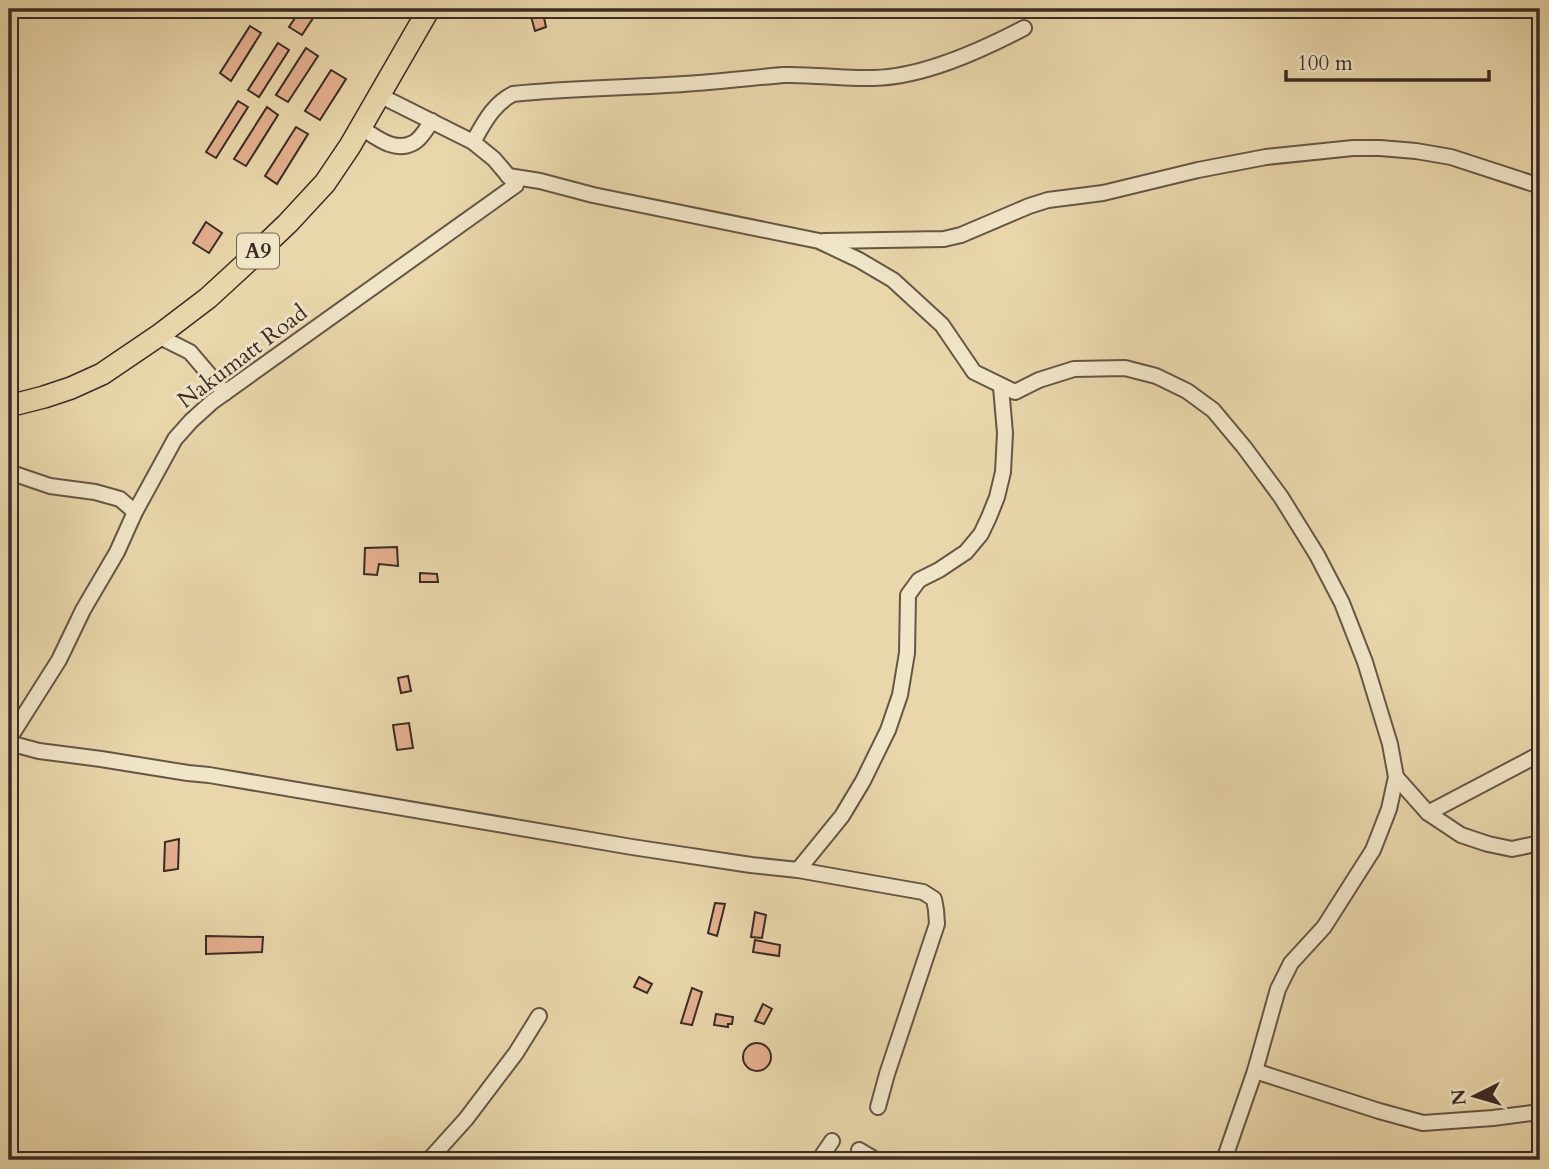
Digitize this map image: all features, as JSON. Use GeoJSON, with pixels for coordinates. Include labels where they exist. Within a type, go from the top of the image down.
{"type":"FeatureCollection","features":[{"type":"Feature","properties":{"kind":"highway","name":"A9"},"geometry":{"type":"LineString","coordinates":[[9,406],[71,388],[102,374],[208,298],[288,223],[325,183],[429,9]]}},
{"type":"Feature","properties":{"kind":"street"},"geometry":{"type":"LineString","coordinates":[[473,142],[495,107],[513,94],[789,75],[876,78],[912,73],[942,64],[1002,40],[1024,28]]}},
{"type":"Feature","properties":{"kind":"street"},"geometry":{"type":"LineString","coordinates":[[379,95],[473,142],[494,159],[512,180],[540,181],[593,195],[819,241],[944,239],[961,235],[1048,200],[1103,193],[1266,157],[1353,148],[1416,151],[1451,157],[1540,186]]}},
{"type":"Feature","properties":{"kind":"street"},"geometry":{"type":"LineString","coordinates":[[360,127],[386,144],[400,147],[415,143],[432,121]]}},
{"type":"Feature","properties":{"kind":"street","name":"Nakumatt Road"},"geometry":{"type":"LineString","coordinates":[[9,741],[60,660],[83,610],[117,552],[135,512],[175,439],[191,421],[512,180]]}},
{"type":"Feature","properties":{"kind":"street"},"geometry":{"type":"LineString","coordinates":[[819,241],[893,280],[942,325],[974,372],[1015,393],[1039,380],[1074,369],[1125,368],[1156,376],[1187,391],[1213,410],[1244,447],[1317,555],[1342,603],[1383,717],[1396,776],[1389,808],[1373,850],[1324,927],[1291,963],[1278,989],[1255,1071],[1224,1160]]}},
{"type":"Feature","properties":{"kind":"street"},"geometry":{"type":"LineString","coordinates":[[158,336],[190,352],[225,393]]}},
{"type":"Feature","properties":{"kind":"street"},"geometry":{"type":"LineString","coordinates":[[798,870],[842,816],[888,730],[900,695],[907,653],[908,595],[919,580],[966,552],[981,534],[989,517],[1003,472],[1005,433],[1001,387]]}},
{"type":"Feature","properties":{"kind":"street"},"geometry":{"type":"LineString","coordinates":[[9,472],[50,485],[120,499],[135,512]]}},
{"type":"Feature","properties":{"kind":"street"},"geometry":{"type":"LineString","coordinates":[[9,741],[39,751],[209,775],[632,847],[798,870],[923,892],[933,899],[937,924],[878,1107]]}},
{"type":"Feature","properties":{"kind":"street"},"geometry":{"type":"LineString","coordinates":[[1428,813],[1540,754]]}},
{"type":"Feature","properties":{"kind":"street"},"geometry":{"type":"LineString","coordinates":[[1396,776],[1428,813],[1461,835],[1512,849],[1540,844]]}},
{"type":"Feature","properties":{"kind":"street"},"geometry":{"type":"LineString","coordinates":[[429,1160],[466,1119],[516,1053],[539,1016]]}},
{"type":"Feature","properties":{"kind":"street"},"geometry":{"type":"LineString","coordinates":[[1255,1071],[1423,1123],[1540,1112]]}},
{"type":"Feature","properties":{"kind":"street"},"geometry":{"type":"LineString","coordinates":[[818,1160],[832,1141]]}},
{"type":"Feature","properties":{"kind":"street"},"geometry":{"type":"LineString","coordinates":[[859,1150],[876,1160]]}},
{"type":"Feature","properties":{"kind":"building"},"geometry":{"type":"Polygon","coordinates":[[[301,9],[319,9],[302,35],[289,27],[301,9]]]}},
{"type":"Feature","properties":{"kind":"building"},"geometry":{"type":"Polygon","coordinates":[[[529,9],[556,9],[543,13],[546,27],[535,31],[529,9]]]}},
{"type":"Feature","properties":{"kind":"building"},"geometry":{"type":"Polygon","coordinates":[[[250,26],[261,33],[231,81],[220,73],[250,26]]]}},
{"type":"Feature","properties":{"kind":"building"},"geometry":{"type":"Polygon","coordinates":[[[278,43],[289,50],[259,97],[248,90],[278,43]]]}},
{"type":"Feature","properties":{"kind":"building"},"geometry":{"type":"Polygon","coordinates":[[[306,48],[318,56],[288,102],[276,95],[306,48]]]}},
{"type":"Feature","properties":{"kind":"building"},"geometry":{"type":"Polygon","coordinates":[[[331,70],[346,79],[320,120],[305,111],[331,70]]]}},
{"type":"Feature","properties":{"kind":"building"},"geometry":{"type":"Polygon","coordinates":[[[238,101],[248,107],[216,158],[206,152],[238,101]]]}},
{"type":"Feature","properties":{"kind":"building"},"geometry":{"type":"Polygon","coordinates":[[[267,107],[278,115],[246,166],[234,159],[267,107]]]}},
{"type":"Feature","properties":{"kind":"building"},"geometry":{"type":"Polygon","coordinates":[[[296,127],[308,134],[277,184],[265,176],[296,127]]]}},
{"type":"Feature","properties":{"kind":"building"},"geometry":{"type":"Polygon","coordinates":[[[206,222],[222,233],[209,253],[193,243],[206,222]]]}},
{"type":"Feature","properties":{"kind":"building"},"geometry":{"type":"Polygon","coordinates":[[[397,547],[398,566],[379,564],[377,575],[364,574],[365,548],[397,547]]]}},
{"type":"Feature","properties":{"kind":"building"},"geometry":{"type":"Polygon","coordinates":[[[420,573],[437,574],[438,582],[420,582],[420,573]]]}},
{"type":"Feature","properties":{"kind":"building"},"geometry":{"type":"Polygon","coordinates":[[[408,676],[411,691],[401,693],[398,678],[408,676]]]}},
{"type":"Feature","properties":{"kind":"building"},"geometry":{"type":"Polygon","coordinates":[[[409,723],[413,748],[397,750],[393,725],[409,723]]]}},
{"type":"Feature","properties":{"kind":"building"},"geometry":{"type":"Polygon","coordinates":[[[179,839],[178,869],[164,871],[165,842],[179,839]]]}},
{"type":"Feature","properties":{"kind":"building"},"geometry":{"type":"Polygon","coordinates":[[[715,903],[725,904],[717,936],[708,933],[715,903]]]}},
{"type":"Feature","properties":{"kind":"building"},"geometry":{"type":"Polygon","coordinates":[[[755,912],[766,915],[762,938],[751,937],[755,912]]]}},
{"type":"Feature","properties":{"kind":"building"},"geometry":{"type":"Polygon","coordinates":[[[206,936],[263,937],[262,952],[206,954],[206,936]]]}},
{"type":"Feature","properties":{"kind":"building"},"geometry":{"type":"Polygon","coordinates":[[[755,940],[780,945],[779,956],[753,952],[755,940]]]}},
{"type":"Feature","properties":{"kind":"building"},"geometry":{"type":"Polygon","coordinates":[[[639,977],[652,984],[647,993],[634,987],[639,977]]]}},
{"type":"Feature","properties":{"kind":"building"},"geometry":{"type":"Polygon","coordinates":[[[692,988],[702,992],[692,1025],[681,1023],[692,988]]]}},
{"type":"Feature","properties":{"kind":"building"},"geometry":{"type":"Polygon","coordinates":[[[763,1004],[772,1009],[764,1024],[755,1021],[763,1004]]]}},
{"type":"Feature","properties":{"kind":"building"},"geometry":{"type":"Polygon","coordinates":[[[716,1014],[733,1017],[732,1024],[728,1024],[728,1027],[714,1025],[716,1014]]]}},
{"type":"Feature","properties":{"kind":"building"},"geometry":{"type":"Polygon","coordinates":[[[757,1043],[767,1047],[771,1057],[767,1067],[757,1071],[747,1067],[743,1057],[747,1047],[757,1043]]]}}]}
